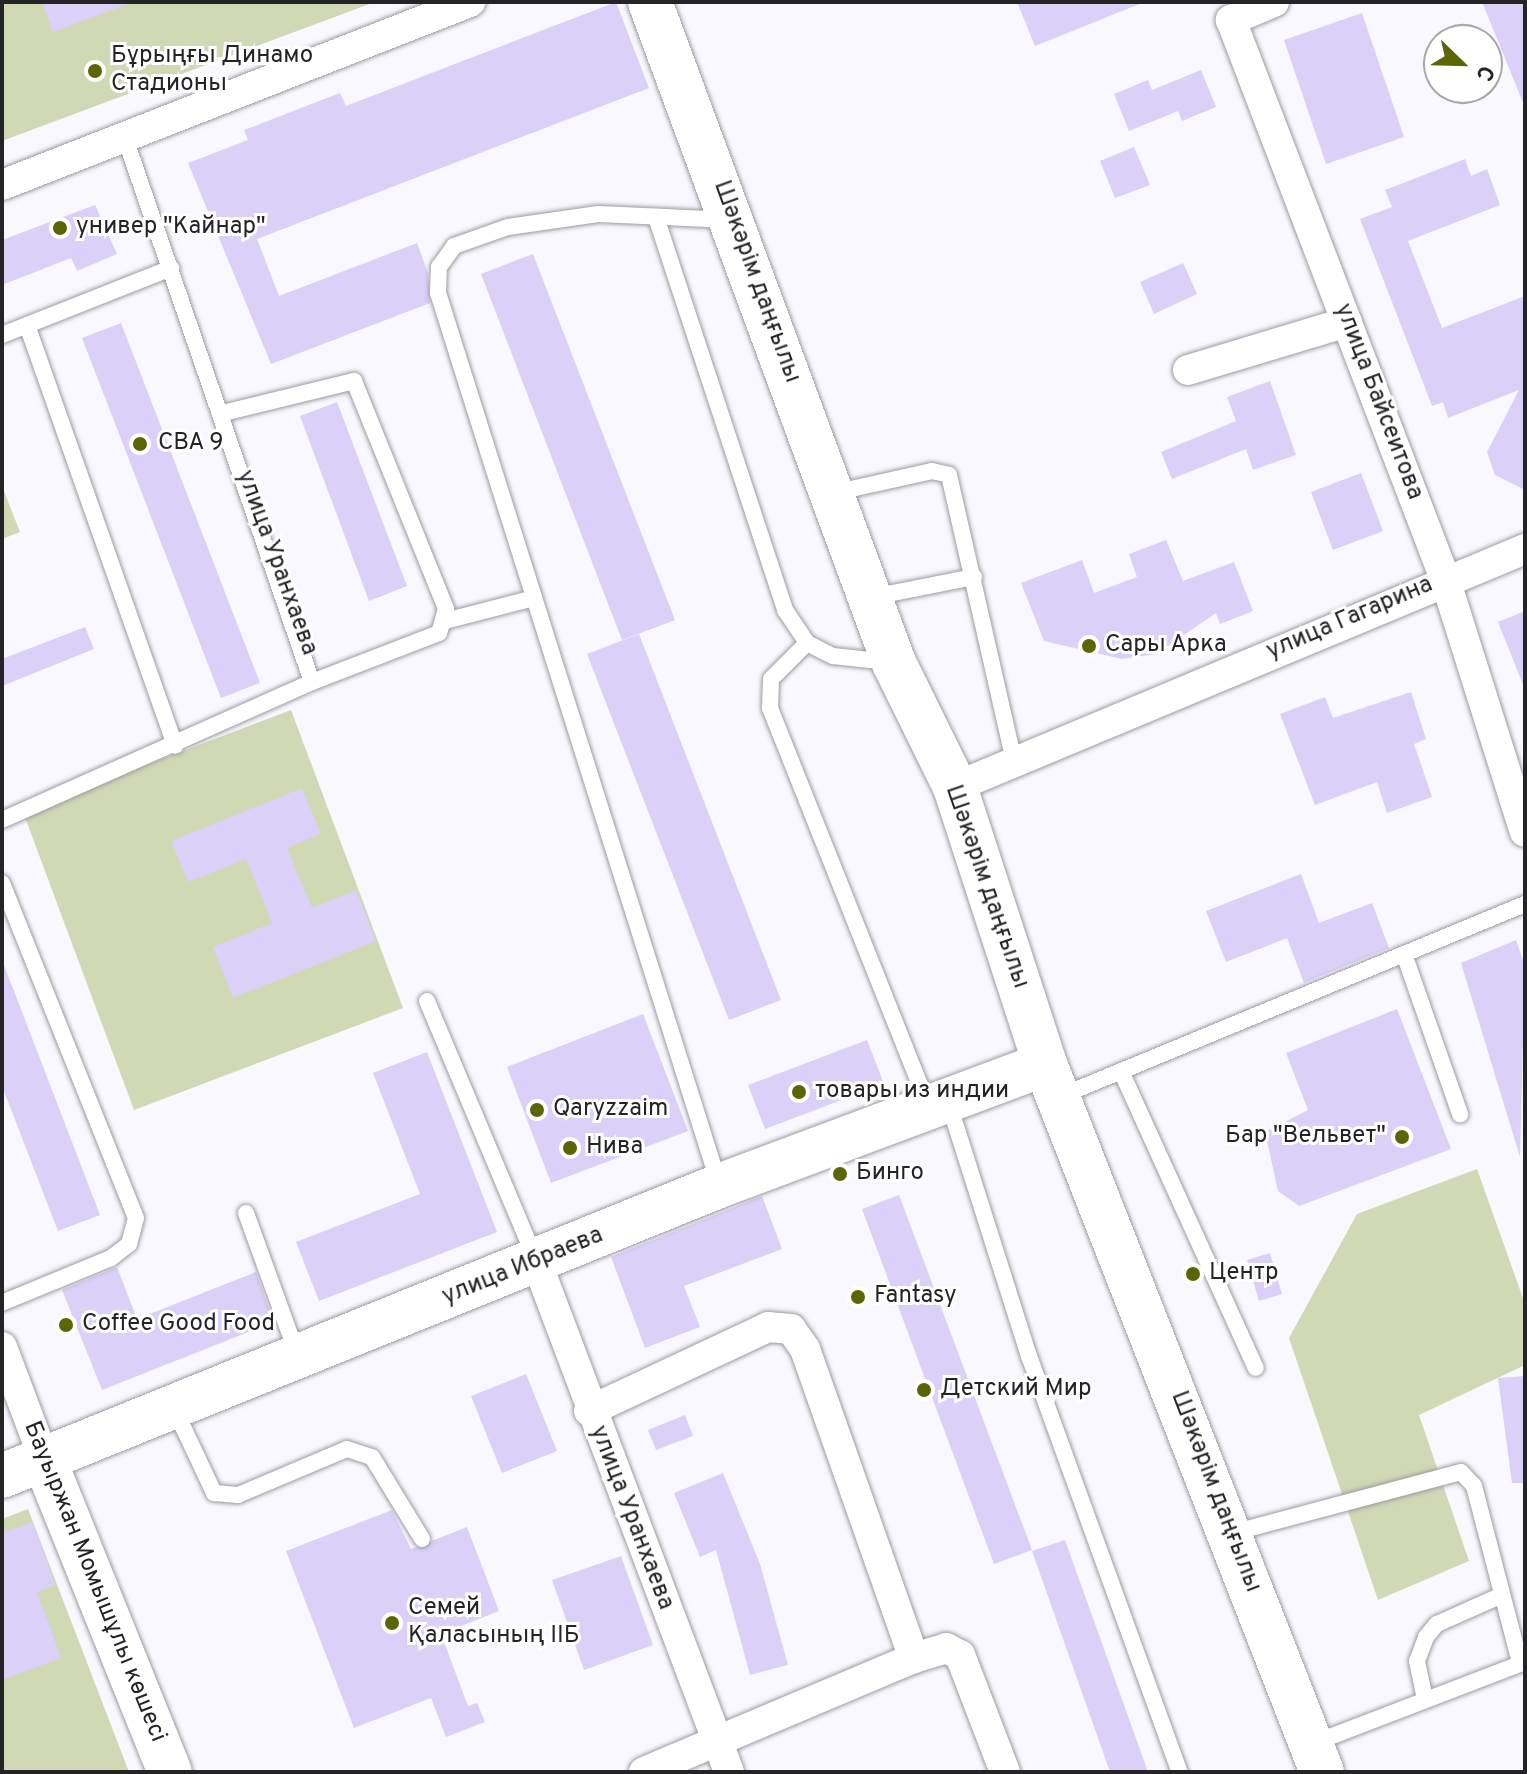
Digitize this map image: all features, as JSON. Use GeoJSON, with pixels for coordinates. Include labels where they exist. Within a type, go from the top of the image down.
{"type":"FeatureCollection","features":[{"type":"Feature","properties":{"kind":"main road","name":"Шәкәрім даңғылы"},"geometry":{"type":"LineString","coordinates":[[650,2],[734,220],[894,663],[955,787],[1052,1080],[1232,1533],[1316,1758]]}},
{"type":"Feature","properties":{"kind":"main road","name":"улица Ибраева"},"geometry":{"type":"LineString","coordinates":[[2,1476],[175,1410],[719,1186],[938,1104],[1052,1080]]}},
{"type":"Feature","properties":{"kind":"main road","name":"Бауыржан Момышұлы көшесі"},"geometry":{"type":"LineString","coordinates":[[44,1459],[170,1772]]}},
{"type":"Feature","properties":{"kind":"street"},"geometry":{"type":"LineString","coordinates":[[2,185],[126,141],[470,2]]}},
{"type":"Feature","properties":{"kind":"street","name":"улица Байсеитова"},"geometry":{"type":"LineString","coordinates":[[1274,2],[1231,20],[1445,579],[1525,832]]}},
{"type":"Feature","properties":{"kind":"street"},"geometry":{"type":"LineString","coordinates":[[1188,370],[1347,322]]}},
{"type":"Feature","properties":{"kind":"street","name":"улица Гагарина"},"geometry":{"type":"LineString","coordinates":[[955,787],[1445,579],[1525,549]]}},
{"type":"Feature","properties":{"kind":"street","name":"улица Уранхаева"},"geometry":{"type":"LineString","coordinates":[[537,1263],[589,1411],[729,1772]]}},
{"type":"Feature","properties":{"kind":"street"},"geometry":{"type":"LineString","coordinates":[[589,1411],[768,1327],[791,1329],[805,1349],[914,1658]]}},
{"type":"Feature","properties":{"kind":"street","name":"Бауыржан Момышұлы көшесі"},"geometry":{"type":"LineString","coordinates":[[2,1347],[44,1459]]}},
{"type":"Feature","properties":{"kind":"street"},"geometry":{"type":"LineString","coordinates":[[644,1772],[914,1658],[946,1648],[960,1655],[1005,1772]]}},
{"type":"Feature","properties":{"kind":"lane","name":"улица Уранхаева"},"geometry":{"type":"LineString","coordinates":[[126,141],[313,675]]}},
{"type":"Feature","properties":{"kind":"lane"},"geometry":{"type":"LineString","coordinates":[[719,1186],[438,293],[439,267],[454,246],[508,227],[598,214],[734,220]]}},
{"type":"Feature","properties":{"kind":"lane"},"geometry":{"type":"LineString","coordinates":[[656,217],[785,610],[807,643],[833,656],[894,663]]}},
{"type":"Feature","properties":{"kind":"lane"},"geometry":{"type":"LineString","coordinates":[[2,335],[171,268]]}},
{"type":"Feature","properties":{"kind":"lane"},"geometry":{"type":"LineString","coordinates":[[27,325],[175,746]]}},
{"type":"Feature","properties":{"kind":"lane"},"geometry":{"type":"LineString","coordinates":[[2,820],[175,746],[313,675],[439,633],[445,621],[354,381],[223,413]]}},
{"type":"Feature","properties":{"kind":"lane"},"geometry":{"type":"LineString","coordinates":[[833,493],[932,471],[949,475],[1014,762]]}},
{"type":"Feature","properties":{"kind":"lane"},"geometry":{"type":"LineString","coordinates":[[871,597],[974,577]]}},
{"type":"Feature","properties":{"kind":"lane"},"geometry":{"type":"LineString","coordinates":[[445,621],[534,598]]}},
{"type":"Feature","properties":{"kind":"lane"},"geometry":{"type":"LineString","coordinates":[[807,643],[771,679],[770,708],[938,1104],[1180,1772]]}},
{"type":"Feature","properties":{"kind":"lane"},"geometry":{"type":"LineString","coordinates":[[2,883],[136,1218],[129,1244],[111,1258],[2,1303]]}},
{"type":"Feature","properties":{"kind":"lane"},"geometry":{"type":"LineString","coordinates":[[1052,1080],[1121,1071],[1525,904]]}},
{"type":"Feature","properties":{"kind":"lane"},"geometry":{"type":"LineString","coordinates":[[1404,954],[1460,1114]]}},
{"type":"Feature","properties":{"kind":"lane"},"geometry":{"type":"LineString","coordinates":[[427,1001],[537,1263]]}},
{"type":"Feature","properties":{"kind":"lane"},"geometry":{"type":"LineString","coordinates":[[1121,1071],[1256,1368]]}},
{"type":"Feature","properties":{"kind":"lane"},"geometry":{"type":"LineString","coordinates":[[246,1213],[298,1357]]}},
{"type":"Feature","properties":{"kind":"lane"},"geometry":{"type":"LineString","coordinates":[[175,1410],[214,1493],[238,1495],[347,1449],[372,1457],[422,1539]]}},
{"type":"Feature","properties":{"kind":"lane"},"geometry":{"type":"LineString","coordinates":[[1232,1533],[1461,1472],[1474,1486],[1523,1662],[1425,1699],[1316,1758]]}},
{"type":"Feature","properties":{"kind":"lane"},"geometry":{"type":"LineString","coordinates":[[1425,1699],[1417,1661],[1426,1637],[1437,1624],[1502,1595]]}},
{"type":"Feature","properties":{"kind":"green space","name":"Бұрыңғы Динамо Стадионы"},"geometry":{"type":"Polygon","coordinates":[[[2,2],[375,2],[2,141],[2,2]]]}},
{"type":"Feature","properties":{"kind":"green space"},"geometry":{"type":"Polygon","coordinates":[[[2,486],[20,532],[2,539],[2,486]]]}},
{"type":"Feature","properties":{"kind":"green space"},"geometry":{"type":"Polygon","coordinates":[[[291,710],[403,1008],[134,1110],[23,812],[291,710]]]}},
{"type":"Feature","properties":{"kind":"green space"},"geometry":{"type":"Polygon","coordinates":[[[1477,1169],[1525,1304],[1525,1365],[1419,1415],[1469,1561],[1378,1600],[1289,1338],[1357,1214],[1477,1169]]]}},
{"type":"Feature","properties":{"kind":"green space"},"geometry":{"type":"Polygon","coordinates":[[[28,1509],[129,1772],[2,1772],[2,1519],[28,1509]]]}},
{"type":"Feature","properties":{"kind":"building"},"geometry":{"type":"Polygon","coordinates":[[[42,2],[128,2],[128,4],[53,32],[42,2]]]}},
{"type":"Feature","properties":{"kind":"building"},"geometry":{"type":"Polygon","coordinates":[[[616,2],[649,88],[257,239],[279,296],[417,243],[428,273],[430,303],[271,364],[188,163],[248,140],[244,130],[340,93],[346,106],[616,2]]]}},
{"type":"Feature","properties":{"kind":"building"},"geometry":{"type":"Polygon","coordinates":[[[1017,2],[1142,2],[1142,3],[1035,46],[1017,2]]]}},
{"type":"Feature","properties":{"kind":"building"},"geometry":{"type":"Polygon","coordinates":[[[1482,2],[1525,2],[1525,105],[1503,54],[1503,24],[1491,24],[1482,2]]]}},
{"type":"Feature","properties":{"kind":"building"},"geometry":{"type":"Polygon","coordinates":[[[1362,13],[1404,137],[1326,164],[1284,40],[1362,13]]]}},
{"type":"Feature","properties":{"kind":"building"},"geometry":{"type":"Polygon","coordinates":[[[1201,70],[1216,107],[1182,121],[1178,111],[1129,131],[1114,94],[1148,80],[1152,90],[1201,70]]]}},
{"type":"Feature","properties":{"kind":"building"},"geometry":{"type":"Polygon","coordinates":[[[1134,147],[1150,185],[1115,198],[1100,161],[1134,147]]]}},
{"type":"Feature","properties":{"kind":"building"},"geometry":{"type":"Polygon","coordinates":[[[1465,159],[1471,176],[1487,169],[1500,205],[1408,241],[1442,328],[1525,296],[1525,490],[1495,475],[1487,452],[1519,390],[1448,418],[1443,402],[1432,406],[1360,219],[1392,207],[1385,190],[1465,159]]]}},
{"type":"Feature","properties":{"kind":"building"},"geometry":{"type":"Polygon","coordinates":[[[95,205],[117,254],[77,271],[71,258],[2,285],[2,240],[95,205]]]}},
{"type":"Feature","properties":{"kind":"building"},"geometry":{"type":"Polygon","coordinates":[[[533,254],[675,620],[622,640],[481,274],[533,254]]]}},
{"type":"Feature","properties":{"kind":"building"},"geometry":{"type":"Polygon","coordinates":[[[1183,263],[1197,294],[1154,314],[1140,282],[1183,263]]]}},
{"type":"Feature","properties":{"kind":"building"},"geometry":{"type":"Polygon","coordinates":[[[121,323],[260,683],[221,698],[82,338],[121,323]]]}},
{"type":"Feature","properties":{"kind":"building"},"geometry":{"type":"Polygon","coordinates":[[[1270,381],[1296,455],[1253,470],[1246,449],[1172,479],[1161,452],[1236,421],[1227,397],[1270,381]]]}},
{"type":"Feature","properties":{"kind":"building"},"geometry":{"type":"Polygon","coordinates":[[[337,402],[407,586],[369,601],[300,416],[337,402]]]}},
{"type":"Feature","properties":{"kind":"building"},"geometry":{"type":"Polygon","coordinates":[[[1361,473],[1383,531],[1333,550],[1311,492],[1361,473]]]}},
{"type":"Feature","properties":{"kind":"building"},"geometry":{"type":"Polygon","coordinates":[[[1166,540],[1183,581],[1234,562],[1253,611],[1220,624],[1216,613],[1156,654],[1122,659],[1044,641],[1021,583],[1082,560],[1094,593],[1137,577],[1129,554],[1166,540]]]}},
{"type":"Feature","properties":{"kind":"building"},"geometry":{"type":"Polygon","coordinates":[[[1525,611],[1525,686],[1524,687],[1498,622],[1525,611]]]}},
{"type":"Feature","properties":{"kind":"building"},"geometry":{"type":"Polygon","coordinates":[[[85,627],[94,649],[2,686],[2,659],[85,627]]]}},
{"type":"Feature","properties":{"kind":"building"},"geometry":{"type":"Polygon","coordinates":[[[639,634],[781,1000],[729,1020],[587,654],[639,634]]]}},
{"type":"Feature","properties":{"kind":"building"},"geometry":{"type":"Polygon","coordinates":[[[1411,692],[1426,739],[1414,744],[1432,797],[1387,813],[1377,782],[1315,805],[1280,714],[1325,697],[1333,718],[1411,692]]]}},
{"type":"Feature","properties":{"kind":"building"},"geometry":{"type":"Polygon","coordinates":[[[302,788],[321,834],[287,848],[312,908],[356,890],[376,941],[233,998],[213,947],[272,923],[246,859],[188,882],[171,841],[302,788]]]}},
{"type":"Feature","properties":{"kind":"building"},"geometry":{"type":"Polygon","coordinates":[[[1301,874],[1319,923],[1372,903],[1389,948],[1304,983],[1287,938],[1226,962],[1206,911],[1301,874]]]}},
{"type":"Feature","properties":{"kind":"building"},"geometry":{"type":"Polygon","coordinates":[[[1516,940],[1525,966],[1520,1157],[1461,963],[1516,940]]]}},
{"type":"Feature","properties":{"kind":"building"},"geometry":{"type":"Polygon","coordinates":[[[4,965],[100,1215],[58,1231],[2,1086],[4,965]]]}},
{"type":"Feature","properties":{"kind":"building"},"geometry":{"type":"Polygon","coordinates":[[[1397,1009],[1451,1149],[1299,1206],[1278,1191],[1265,1132],[1308,1110],[1286,1053],[1397,1009]]]}},
{"type":"Feature","properties":{"kind":"building"},"geometry":{"type":"Polygon","coordinates":[[[643,1014],[688,1131],[551,1183],[507,1067],[643,1014]]]}},
{"type":"Feature","properties":{"kind":"building"},"geometry":{"type":"Polygon","coordinates":[[[867,1040],[884,1084],[765,1129],[748,1085],[867,1040]]]}},
{"type":"Feature","properties":{"kind":"building"},"geometry":{"type":"Polygon","coordinates":[[[427,1052],[497,1232],[319,1301],[296,1242],[420,1194],[373,1073],[427,1052]]]}},
{"type":"Feature","properties":{"kind":"building"},"geometry":{"type":"Polygon","coordinates":[[[899,1195],[1032,1550],[994,1564],[862,1209],[899,1195]]]}},
{"type":"Feature","properties":{"kind":"building"},"geometry":{"type":"Polygon","coordinates":[[[762,1196],[782,1249],[684,1286],[700,1327],[645,1348],[611,1257],[762,1196]]]}},
{"type":"Feature","properties":{"kind":"building"},"geometry":{"type":"Polygon","coordinates":[[[1270,1253],[1282,1294],[1259,1301],[1247,1260],[1270,1253]]]}},
{"type":"Feature","properties":{"kind":"building"},"geometry":{"type":"Polygon","coordinates":[[[117,1267],[137,1319],[256,1272],[274,1322],[102,1390],[62,1290],[117,1267]]]}},
{"type":"Feature","properties":{"kind":"building"},"geometry":{"type":"Polygon","coordinates":[[[526,1374],[557,1451],[502,1473],[471,1396],[526,1374]]]}},
{"type":"Feature","properties":{"kind":"building"},"geometry":{"type":"Polygon","coordinates":[[[1525,1376],[1525,1483],[1512,1483],[1498,1378],[1525,1376]]]}},
{"type":"Feature","properties":{"kind":"building"},"geometry":{"type":"Polygon","coordinates":[[[685,1415],[693,1436],[656,1450],[648,1430],[685,1415]]]}},
{"type":"Feature","properties":{"kind":"building"},"geometry":{"type":"Polygon","coordinates":[[[723,1473],[760,1564],[788,1665],[750,1675],[716,1550],[700,1557],[674,1493],[723,1473]]]}},
{"type":"Feature","properties":{"kind":"building","name":"Семей Қаласының ІІБ"},"geometry":{"type":"Polygon","coordinates":[[[392,1510],[411,1549],[467,1527],[499,1611],[441,1634],[468,1706],[477,1703],[485,1722],[446,1737],[431,1698],[354,1728],[286,1551],[392,1510]]]}},
{"type":"Feature","properties":{"kind":"building"},"geometry":{"type":"Polygon","coordinates":[[[33,1522],[55,1585],[37,1592],[61,1658],[2,1680],[2,1533],[33,1522]]]}},
{"type":"Feature","properties":{"kind":"building"},"geometry":{"type":"Polygon","coordinates":[[[1065,1540],[1148,1772],[1110,1772],[1032,1551],[1065,1540]]]}},
{"type":"Feature","properties":{"kind":"building"},"geometry":{"type":"Polygon","coordinates":[[[621,1556],[653,1645],[584,1670],[552,1580],[621,1556]]]}},
{"type":"Feature","properties":{"kind":"place","name":"Бұрыңғы Динамо Стадионы"},"geometry":{"type":"Point","coordinates":[95,71]}},
{"type":"Feature","properties":{"kind":"place","name":"универ \"Кайнар\""},"geometry":{"type":"Point","coordinates":[60,228]}},
{"type":"Feature","properties":{"kind":"place","name":"СВА 9"},"geometry":{"type":"Point","coordinates":[140,444]}},
{"type":"Feature","properties":{"kind":"place","name":"Сары Арка"},"geometry":{"type":"Point","coordinates":[1089,646]}},
{"type":"Feature","properties":{"kind":"place","name":"товары из индии"},"geometry":{"type":"Point","coordinates":[799,1092]}},
{"type":"Feature","properties":{"kind":"place","name":"Qaryzzaim"},"geometry":{"type":"Point","coordinates":[537,1110]}},
{"type":"Feature","properties":{"kind":"place","name":"Бар \"Вельвет\""},"geometry":{"type":"Point","coordinates":[1402,1137]}},
{"type":"Feature","properties":{"kind":"place","name":"Нива"},"geometry":{"type":"Point","coordinates":[570,1148]}},
{"type":"Feature","properties":{"kind":"place","name":"Бинго"},"geometry":{"type":"Point","coordinates":[840,1174]}},
{"type":"Feature","properties":{"kind":"place","name":"Центр"},"geometry":{"type":"Point","coordinates":[1193,1274]}},
{"type":"Feature","properties":{"kind":"place","name":"Fantasy"},"geometry":{"type":"Point","coordinates":[858,1297]}},
{"type":"Feature","properties":{"kind":"place","name":"Coffee Good Food"},"geometry":{"type":"Point","coordinates":[66,1325]}},
{"type":"Feature","properties":{"kind":"place","name":"Детский Мир"},"geometry":{"type":"Point","coordinates":[924,1390]}},
{"type":"Feature","properties":{"kind":"place","name":"Семей Қаласының ІІБ"},"geometry":{"type":"Point","coordinates":[392,1623]}}]}
